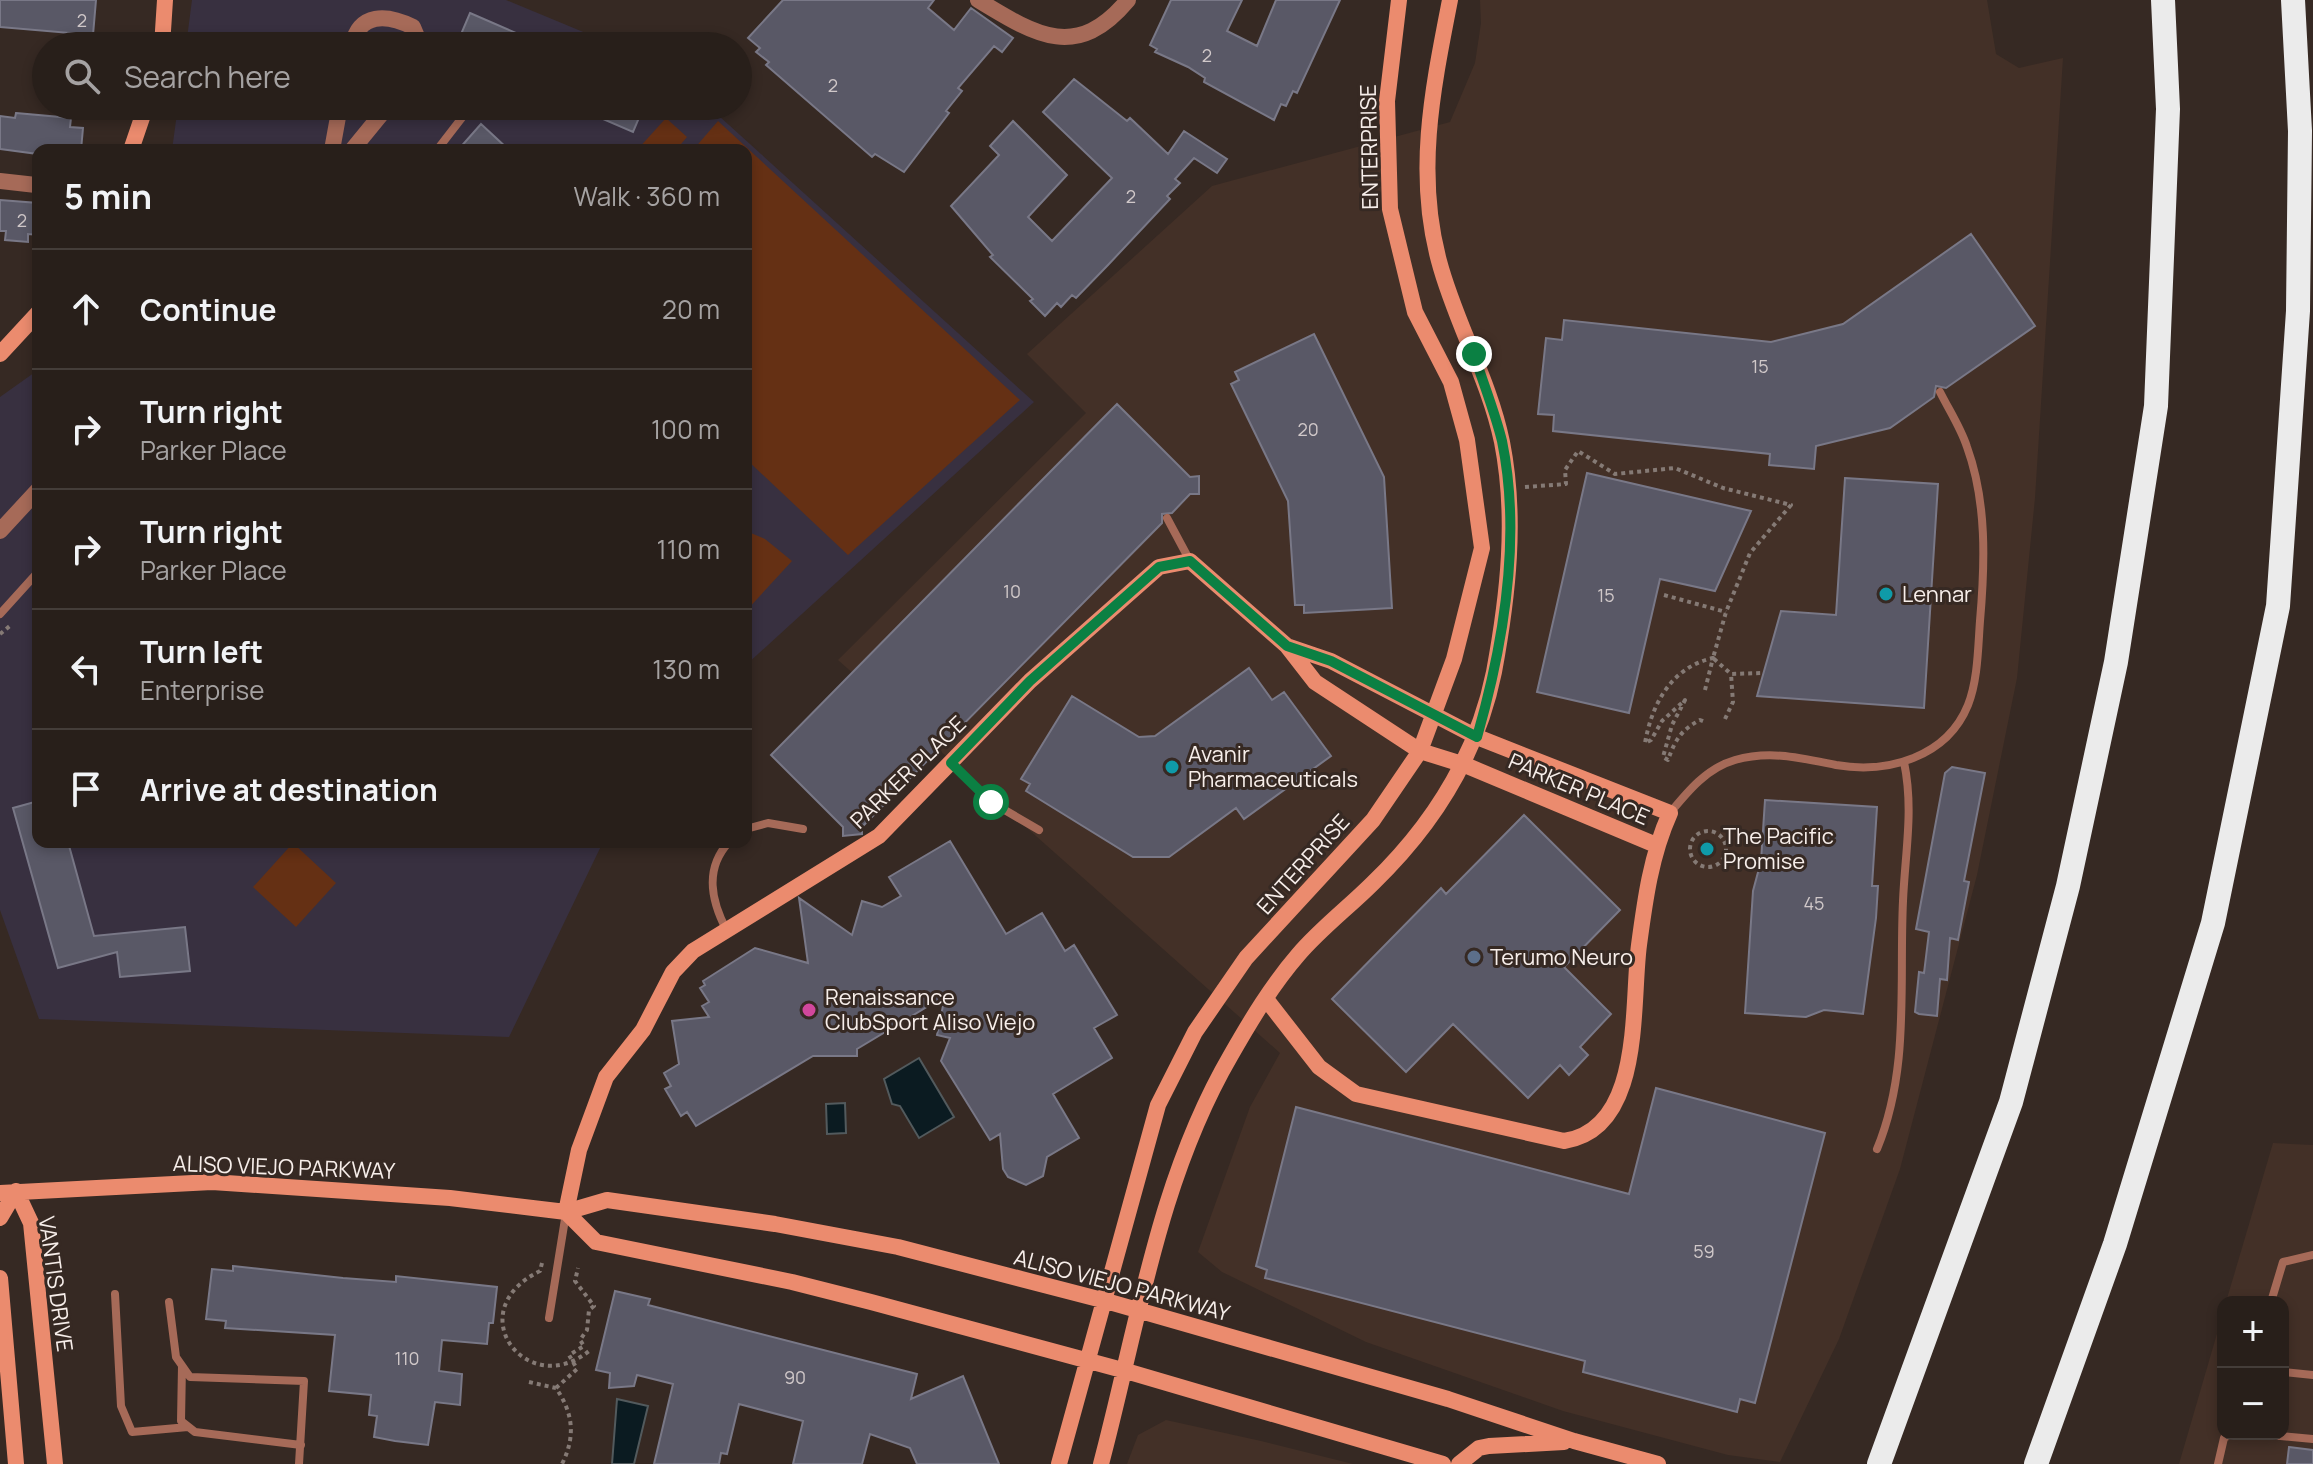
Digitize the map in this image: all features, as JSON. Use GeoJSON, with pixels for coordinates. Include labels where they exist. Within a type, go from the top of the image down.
{"type":"FeatureCollection","features":[{"type":"Feature","properties":{"kind":"highway"},"geometry":{"type":"LineString","coordinates":[[1879,1464],[2011,1102],[2068,886],[2116,662],[2156,406],[2168,109],[2163,0]]}},
{"type":"Feature","properties":{"kind":"highway"},"geometry":{"type":"LineString","coordinates":[[2036,1464],[2115,1244],[2213,923],[2278,606],[2298,311],[2300,131],[2293,0]]}},
{"type":"Feature","properties":{"kind":"main road"},"geometry":{"type":"LineString","coordinates":[[163,32],[165,0]]}},
{"type":"Feature","properties":{"kind":"main road","name":"ENTERPRISE"},"geometry":{"type":"LineString","coordinates":[[1059,1464],[1158,1105],[1195,1032],[1246,958],[1373,820],[1420,751],[1454,659],[1482,548],[1467,440],[1451,382],[1415,312],[1390,209],[1387,101],[1399,0]]}},
{"type":"Feature","properties":{"kind":"main road"},"geometry":{"type":"LineString","coordinates":[[1101,1464],[1167,1202],[1193,1127],[1266,999],[1300,952],[1410,844],[1465,765],[1477,737],[1494,673],[1512,553],[1502,442],[1473,351],[1438,259],[1427,179],[1427,119],[1450,0]]}},
{"type":"Feature","properties":{"kind":"main road"},"geometry":{"type":"LineString","coordinates":[[133,144],[141,120]]}},
{"type":"Feature","properties":{"kind":"main road"},"geometry":{"type":"LineString","coordinates":[[0,354],[32,319]]}},
{"type":"Feature","properties":{"kind":"main road","name":"PARKER PLACE"},"geometry":{"type":"LineString","coordinates":[[566,1212],[579,1150],[606,1077],[643,1030],[673,972],[693,951],[879,836],[1030,681],[1159,567],[1190,561],[1287,646],[1315,682],[1420,751],[1465,765],[1656,845]]}},
{"type":"Feature","properties":{"kind":"main road","name":"PARKER PLACE"},"geometry":{"type":"LineString","coordinates":[[1287,646],[1331,661],[1477,737],[1670,813]]}},
{"type":"Feature","properties":{"kind":"main road"},"geometry":{"type":"LineString","coordinates":[[1266,999],[1319,1067],[1356,1094],[1564,1141],[1582,1138],[1602,1126],[1626,1072],[1635,1017],[1639,947],[1656,845],[1670,813]]}},
{"type":"Feature","properties":{"kind":"main road","name":"ALISO VIEJO PARKWAY"},"geometry":{"type":"LineString","coordinates":[[8,1192],[212,1182],[450,1198],[566,1212],[607,1200],[775,1224],[898,1247],[1106,1301],[1448,1399],[1574,1441],[1658,1464]]}},
{"type":"Feature","properties":{"kind":"main road","name":"VANTIS DRIVE"},"geometry":{"type":"LineString","coordinates":[[0,1218],[8,1192]]}},
{"type":"Feature","properties":{"kind":"main road","name":"VANTIS DRIVE"},"geometry":{"type":"LineString","coordinates":[[8,1192],[31,1223],[55,1464]]}},
{"type":"Feature","properties":{"kind":"main road"},"geometry":{"type":"LineString","coordinates":[[566,1212],[596,1242],[792,1282],[1087,1360],[1443,1464]]}},
{"type":"Feature","properties":{"kind":"main road"},"geometry":{"type":"LineString","coordinates":[[0,1278],[16,1464]]}},
{"type":"Feature","properties":{"kind":"main road"},"geometry":{"type":"LineString","coordinates":[[1459,1464],[1479,1448],[1489,1446],[1574,1441]]}},
{"type":"Feature","properties":{"kind":"street"},"geometry":{"type":"LineString","coordinates":[[978,0],[1004,16],[1059,39],[1085,35],[1108,24],[1128,0]]}},
{"type":"Feature","properties":{"kind":"street"},"geometry":{"type":"LineString","coordinates":[[355,32],[365,20],[393,17],[413,27],[415,32]]}},
{"type":"Feature","properties":{"kind":"street"},"geometry":{"type":"LineString","coordinates":[[333,144],[337,120]]}},
{"type":"Feature","properties":{"kind":"street"},"geometry":{"type":"LineString","coordinates":[[357,144],[377,120]]}},
{"type":"Feature","properties":{"kind":"street"},"geometry":{"type":"LineString","coordinates":[[0,181],[32,185]]}},
{"type":"Feature","properties":{"kind":"street"},"geometry":{"type":"LineString","coordinates":[[0,531],[32,496]]}},
{"type":"Feature","properties":{"kind":"lane"},"geometry":{"type":"LineString","coordinates":[[442,144],[460,120]]}},
{"type":"Feature","properties":{"kind":"lane"},"geometry":{"type":"LineString","coordinates":[[1670,813],[1695,782],[1732,761],[1768,754],[1871,768],[1904,762],[1931,751],[1952,732],[1969,704],[1977,662],[1982,597],[1980,490],[1967,445],[1940,392]]}},
{"type":"Feature","properties":{"kind":"lane"},"geometry":{"type":"LineString","coordinates":[[1167,518],[1190,561]]}},
{"type":"Feature","properties":{"kind":"lane"},"geometry":{"type":"LineString","coordinates":[[0,614],[32,579]]}},
{"type":"Feature","properties":{"kind":"lane"},"geometry":{"type":"LineString","coordinates":[[1877,1149],[1891,1108],[1904,995],[1903,903],[1911,795],[1904,762]]}},
{"type":"Feature","properties":{"kind":"lane"},"geometry":{"type":"LineString","coordinates":[[951,763],[991,802],[1039,830]]}},
{"type":"Feature","properties":{"kind":"lane"},"geometry":{"type":"LineString","coordinates":[[752,827],[768,823],[803,829]]}},
{"type":"Feature","properties":{"kind":"lane"},"geometry":{"type":"LineString","coordinates":[[725,848],[712,876],[715,909],[727,931]]}},
{"type":"Feature","properties":{"kind":"lane"},"geometry":{"type":"LineString","coordinates":[[549,1318],[566,1212]]}},
{"type":"Feature","properties":{"kind":"lane"},"geometry":{"type":"LineString","coordinates":[[2273,1296],[2283,1262],[2313,1255]]}},
{"type":"Feature","properties":{"kind":"lane"},"geometry":{"type":"LineString","coordinates":[[115,1294],[121,1406],[132,1432],[188,1427]]}},
{"type":"Feature","properties":{"kind":"lane"},"geometry":{"type":"LineString","coordinates":[[169,1302],[176,1357],[190,1377],[304,1381],[299,1464]]}},
{"type":"Feature","properties":{"kind":"lane"},"geometry":{"type":"LineString","coordinates":[[182,1365],[181,1421],[195,1432],[301,1445]]}},
{"type":"Feature","properties":{"kind":"lane"},"geometry":{"type":"LineString","coordinates":[[2289,1373],[2313,1375]]}},
{"type":"Feature","properties":{"kind":"lane"},"geometry":{"type":"LineString","coordinates":[[2289,1437],[2313,1439]]}},
{"type":"Feature","properties":{"kind":"lane"},"geometry":{"type":"LineString","coordinates":[[2218,1464],[2224,1440]]}},
{"type":"Feature","properties":{"kind":"path"},"geometry":{"type":"LineString","coordinates":[[1525,487],[1566,484],[1565,470],[1578,451],[1615,474],[1675,468],[1723,488],[1791,505],[1750,553],[1726,612],[1705,690]]}},
{"type":"Feature","properties":{"kind":"path"},"geometry":{"type":"LineString","coordinates":[[1664,595],[1726,612]]}},
{"type":"Feature","properties":{"kind":"path"},"geometry":{"type":"LineString","coordinates":[[1713,658],[1731,674],[1764,673]]}},
{"type":"Feature","properties":{"kind":"path"},"geometry":{"type":"LineString","coordinates":[[1705,722],[1700,720],[1685,728],[1673,743],[1668,760],[1663,757],[1672,725],[1685,700],[1674,706],[1651,740],[1645,743],[1658,701],[1676,675],[1691,663],[1713,658]]}},
{"type":"Feature","properties":{"kind":"path"},"geometry":{"type":"LineString","coordinates":[[1725,719],[1733,702],[1731,674]]}},
{"type":"Feature","properties":{"kind":"path"},"geometry":{"type":"LineString","coordinates":[[1699,824],[1701,832]]}},
{"type":"Feature","properties":{"kind":"path"},"geometry":{"type":"LineString","coordinates":[[1701,832],[1718,834],[1726,844],[1725,856],[1710,867],[1699,865],[1691,856],[1690,845],[1701,832]]}},
{"type":"Feature","properties":{"kind":"path"},"geometry":{"type":"LineString","coordinates":[[1684,861],[1691,856]]}},
{"type":"Feature","properties":{"kind":"path"},"geometry":{"type":"LineString","coordinates":[[542,1263],[540,1271],[510,1289],[502,1311],[504,1332],[514,1349],[528,1362],[546,1366],[574,1363],[589,1351]]}},
{"type":"Feature","properties":{"kind":"path"},"geometry":{"type":"LineString","coordinates":[[556,1388],[577,1369],[569,1355],[584,1346],[580,1340],[587,1330],[589,1310],[594,1306],[575,1281],[578,1268]]}},
{"type":"Feature","properties":{"kind":"path"},"geometry":{"type":"LineString","coordinates":[[529,1382],[556,1388],[567,1404],[573,1427],[562,1464]]}},
{"type":"Feature","properties":{"kind":"shaded area"},"geometry":{"type":"Polygon","coordinates":[[[192,0],[506,0],[583,32],[188,32],[192,0]]]}},
{"type":"Feature","properties":{"kind":"shaded area"},"geometry":{"type":"Polygon","coordinates":[[[1480,0],[1987,0],[1996,54],[2019,68],[2063,58],[2035,498],[2017,678],[1977,875],[1900,1169],[1839,1339],[1780,1462],[1728,1455],[1563,1411],[1366,1342],[1222,1272],[1198,1252],[1250,1107],[1280,1053],[838,660],[1086,413],[1027,354],[1212,186],[1450,122],[1475,63],[1481,23],[1480,0]]]}},
{"type":"Feature","properties":{"kind":"shaded area"},"geometry":{"type":"Polygon","coordinates":[[[176,120],[723,120],[750,144],[173,144],[176,120]]]}},
{"type":"Feature","properties":{"kind":"shaded area"},"geometry":{"type":"Polygon","coordinates":[[[664,120],[668,120],[687,137],[681,144],[642,144],[664,120]]]}},
{"type":"Feature","properties":{"kind":"shaded area"},"geometry":{"type":"Polygon","coordinates":[[[718,121],[743,144],[698,144],[718,121]]]}},
{"type":"Feature","properties":{"kind":"shaded area"},"geometry":{"type":"Polygon","coordinates":[[[752,146],[1034,402],[752,660],[752,146]]]}},
{"type":"Feature","properties":{"kind":"shaded area"},"geometry":{"type":"Polygon","coordinates":[[[752,152],[1020,400],[848,555],[752,465],[752,152]]]}},
{"type":"Feature","properties":{"kind":"shaded area"},"geometry":{"type":"Polygon","coordinates":[[[32,374],[32,848],[600,848],[509,1037],[39,1019],[0,910],[0,397],[32,374]]]}},
{"type":"Feature","properties":{"kind":"shaded area"},"geometry":{"type":"Polygon","coordinates":[[[752,534],[765,539],[792,561],[752,604],[752,534]]]}},
{"type":"Feature","properties":{"kind":"shaded area"},"geometry":{"type":"Polygon","coordinates":[[[288,848],[298,848],[336,883],[296,927],[253,887],[288,848]]]}},
{"type":"Feature","properties":{"kind":"shaded area"},"geometry":{"type":"Polygon","coordinates":[[[919,1058],[954,1117],[919,1138],[900,1106],[892,1104],[884,1079],[919,1058]]]}},
{"type":"Feature","properties":{"kind":"shaded area"},"geometry":{"type":"Polygon","coordinates":[[[845,1103],[846,1133],[827,1134],[826,1104],[845,1103]]]}},
{"type":"Feature","properties":{"kind":"shaded area"},"geometry":{"type":"Polygon","coordinates":[[[2273,1143],[2313,1145],[2313,1464],[2179,1464],[2217,1334],[2217,1440],[2289,1440],[2289,1296],[2228,1296],[2273,1143]]]}},
{"type":"Feature","properties":{"kind":"shaded area"},"geometry":{"type":"Polygon","coordinates":[[[617,1399],[648,1406],[634,1464],[612,1464],[617,1399]]]}},
{"type":"Feature","properties":{"kind":"shaded area"},"geometry":{"type":"Polygon","coordinates":[[[1166,1420],[1353,1464],[1127,1464],[1138,1435],[1166,1420]]]}},
{"type":"Feature","properties":{"kind":"building"},"geometry":{"type":"Polygon","coordinates":[[[0,0],[96,0],[93,32],[0,27],[0,0]]]}},
{"type":"Feature","properties":{"kind":"building"},"geometry":{"type":"Polygon","coordinates":[[[783,0],[934,0],[928,8],[954,30],[971,8],[1013,38],[1002,52],[994,46],[958,88],[962,91],[946,111],[949,113],[904,172],[875,154],[872,157],[766,65],[769,62],[756,52],[760,48],[752,41],[752,34],[783,0]]]}},
{"type":"Feature","properties":{"kind":"building"},"geometry":{"type":"Polygon","coordinates":[[[1171,0],[1242,0],[1227,31],[1257,46],[1276,0],[1340,0],[1297,93],[1293,91],[1286,106],[1281,104],[1274,120],[1204,82],[1205,78],[1188,67],[1155,52],[1157,49],[1150,45],[1171,0]]]}},
{"type":"Feature","properties":{"kind":"building"},"geometry":{"type":"Polygon","coordinates":[[[470,13],[514,32],[462,32],[470,13]]]}},
{"type":"Feature","properties":{"kind":"building"},"geometry":{"type":"Polygon","coordinates":[[[1074,79],[1127,121],[1130,118],[1168,154],[1184,131],[1227,159],[1217,173],[1194,158],[1175,179],[1180,183],[1167,196],[1170,199],[1108,265],[1076,298],[1072,295],[1061,307],[1057,303],[1045,316],[1030,301],[1033,299],[990,257],[993,255],[951,206],[999,155],[990,146],[1013,121],[1067,175],[1028,217],[1052,241],[1112,178],[1043,112],[1074,79]]]}},
{"type":"Feature","properties":{"kind":"building"},"geometry":{"type":"Polygon","coordinates":[[[16,113],[32,114],[32,120],[71,120],[70,127],[83,128],[82,144],[32,144],[32,153],[0,149],[0,116],[15,118],[16,113]]]}},
{"type":"Feature","properties":{"kind":"building"},"geometry":{"type":"Polygon","coordinates":[[[605,120],[638,120],[633,132],[605,120]]]}},
{"type":"Feature","properties":{"kind":"building"},"geometry":{"type":"Polygon","coordinates":[[[481,124],[503,144],[463,144],[481,124]]]}},
{"type":"Feature","properties":{"kind":"building"},"geometry":{"type":"Polygon","coordinates":[[[0,200],[32,203],[32,234],[28,234],[28,242],[5,240],[6,231],[0,231],[0,200]]]}},
{"type":"Feature","properties":{"kind":"building"},"geometry":{"type":"Polygon","coordinates":[[[1971,234],[2035,326],[1946,388],[1936,386],[1934,397],[1890,428],[1816,446],[1814,469],[1769,465],[1770,454],[1553,431],[1554,415],[1538,414],[1546,338],[1562,340],[1564,320],[1771,342],[1843,324],[1971,234]]]}},
{"type":"Feature","properties":{"kind":"building"},"geometry":{"type":"Polygon","coordinates":[[[1314,334],[1384,477],[1392,608],[1304,613],[1304,605],[1295,605],[1288,501],[1231,384],[1239,380],[1235,372],[1314,334]]]}},
{"type":"Feature","properties":{"kind":"building"},"geometry":{"type":"Polygon","coordinates":[[[1117,404],[1190,477],[1199,476],[1199,494],[1190,494],[1172,513],[1162,514],[1162,523],[862,827],[862,834],[843,836],[843,827],[771,755],[1117,404]]]}},
{"type":"Feature","properties":{"kind":"building"},"geometry":{"type":"Polygon","coordinates":[[[1587,473],[1751,511],[1715,591],[1660,579],[1629,713],[1537,692],[1587,473]]]}},
{"type":"Feature","properties":{"kind":"building","name":"Lennar"},"geometry":{"type":"Polygon","coordinates":[[[1845,478],[1938,484],[1924,708],[1757,696],[1781,611],[1836,615],[1845,478]]]}},
{"type":"Feature","properties":{"kind":"building","name":"Avanir Pharmaceuticals"},"geometry":{"type":"Polygon","coordinates":[[[1249,668],[1272,700],[1284,692],[1331,756],[1244,819],[1236,808],[1169,857],[1133,857],[1026,791],[1030,784],[1021,779],[1072,696],[1139,737],[1155,736],[1249,668]]]}},
{"type":"Feature","properties":{"kind":"building"},"geometry":{"type":"Polygon","coordinates":[[[1952,767],[1985,773],[1964,881],[1969,882],[1958,940],[1950,938],[1947,980],[1940,979],[1937,1016],[1915,1012],[1919,972],[1924,973],[1929,932],[1916,929],[1945,773],[1952,767]]]}},
{"type":"Feature","properties":{"kind":"building"},"geometry":{"type":"Polygon","coordinates":[[[1765,800],[1877,807],[1872,886],[1878,886],[1876,918],[1863,1014],[1824,1010],[1806,1017],[1745,1013],[1753,891],[1761,861],[1765,800]]]}},
{"type":"Feature","properties":{"kind":"building"},"geometry":{"type":"Polygon","coordinates":[[[32,803],[32,848],[70,848],[94,936],[185,927],[190,971],[120,977],[117,952],[58,968],[13,808],[32,803]]]}},
{"type":"Feature","properties":{"kind":"building","name":"Terumo Neuro"},"geometry":{"type":"Polygon","coordinates":[[[1524,815],[1620,910],[1564,967],[1611,1014],[1580,1047],[1588,1055],[1569,1075],[1560,1065],[1528,1098],[1453,1024],[1406,1072],[1332,999],[1441,888],[1446,894],[1524,815]]]}},
{"type":"Feature","properties":{"kind":"building","name":"Renaissance ClubSport Aliso Viejo"},"geometry":{"type":"Polygon","coordinates":[[[950,841],[1006,934],[1042,913],[1065,951],[1074,945],[1117,1015],[1094,1028],[1112,1058],[1053,1094],[1079,1138],[1047,1157],[1043,1176],[1026,1185],[1008,1177],[1003,1169],[1000,1134],[990,1140],[941,1061],[950,1038],[937,1035],[945,996],[857,1049],[857,1056],[813,1056],[696,1126],[687,1112],[681,1116],[665,1089],[671,1086],[664,1073],[679,1064],[672,1021],[709,1017],[702,1006],[709,1002],[700,988],[705,985],[703,981],[755,948],[808,963],[799,898],[852,935],[862,901],[882,907],[901,896],[889,877],[950,841]]]}},
{"type":"Feature","properties":{"kind":"building"},"geometry":{"type":"Polygon","coordinates":[[[1656,1088],[1825,1133],[1755,1403],[1740,1399],[1737,1412],[1583,1372],[1585,1361],[1265,1278],[1267,1270],[1256,1266],[1296,1107],[1629,1194],[1656,1088]]]}},
{"type":"Feature","properties":{"kind":"building"},"geometry":{"type":"Polygon","coordinates":[[[233,1266],[343,1278],[396,1282],[396,1276],[497,1287],[487,1344],[442,1340],[439,1371],[462,1374],[460,1405],[435,1402],[428,1445],[374,1437],[377,1416],[369,1415],[371,1395],[329,1391],[335,1335],[225,1328],[226,1321],[206,1319],[212,1269],[233,1271],[233,1266]]]}},
{"type":"Feature","properties":{"kind":"building"},"geometry":{"type":"Polygon","coordinates":[[[615,1291],[650,1299],[648,1305],[917,1374],[911,1399],[963,1376],[999,1464],[917,1464],[910,1448],[870,1434],[862,1464],[793,1464],[803,1421],[739,1404],[727,1454],[721,1453],[719,1464],[654,1464],[673,1384],[637,1375],[634,1386],[609,1388],[610,1373],[596,1370],[615,1291]]]}},
{"type":"Feature","properties":{"kind":"building"},"geometry":{"type":"Polygon","coordinates":[[[2289,1447],[2313,1450],[2313,1464],[2287,1464],[2289,1447]]]}},
{"type":"Feature","properties":{"kind":"place","name":"Lennar"},"geometry":{"type":"Point","coordinates":[1886,594]}},
{"type":"Feature","properties":{"kind":"place","name":"Avanir Pharmaceuticals"},"geometry":{"type":"Point","coordinates":[1172,767]}},
{"type":"Feature","properties":{"kind":"place","name":"The Pacific Promise"},"geometry":{"type":"Point","coordinates":[1707,849]}},
{"type":"Feature","properties":{"kind":"place","name":"Terumo Neuro"},"geometry":{"type":"Point","coordinates":[1474,957]}},
{"type":"Feature","properties":{"kind":"place","name":"Renaissance ClubSport Aliso Viejo"},"geometry":{"type":"Point","coordinates":[809,1010]}},
{"type":"Feature","properties":{"kind":"route"},"geometry":{"type":"LineString","coordinates":[[991,802],[951,763],[1030,681],[1159,567],[1190,561],[1287,646],[1331,661],[1477,737],[1494,673],[1512,553],[1502,442],[1474,354]]}}]}
